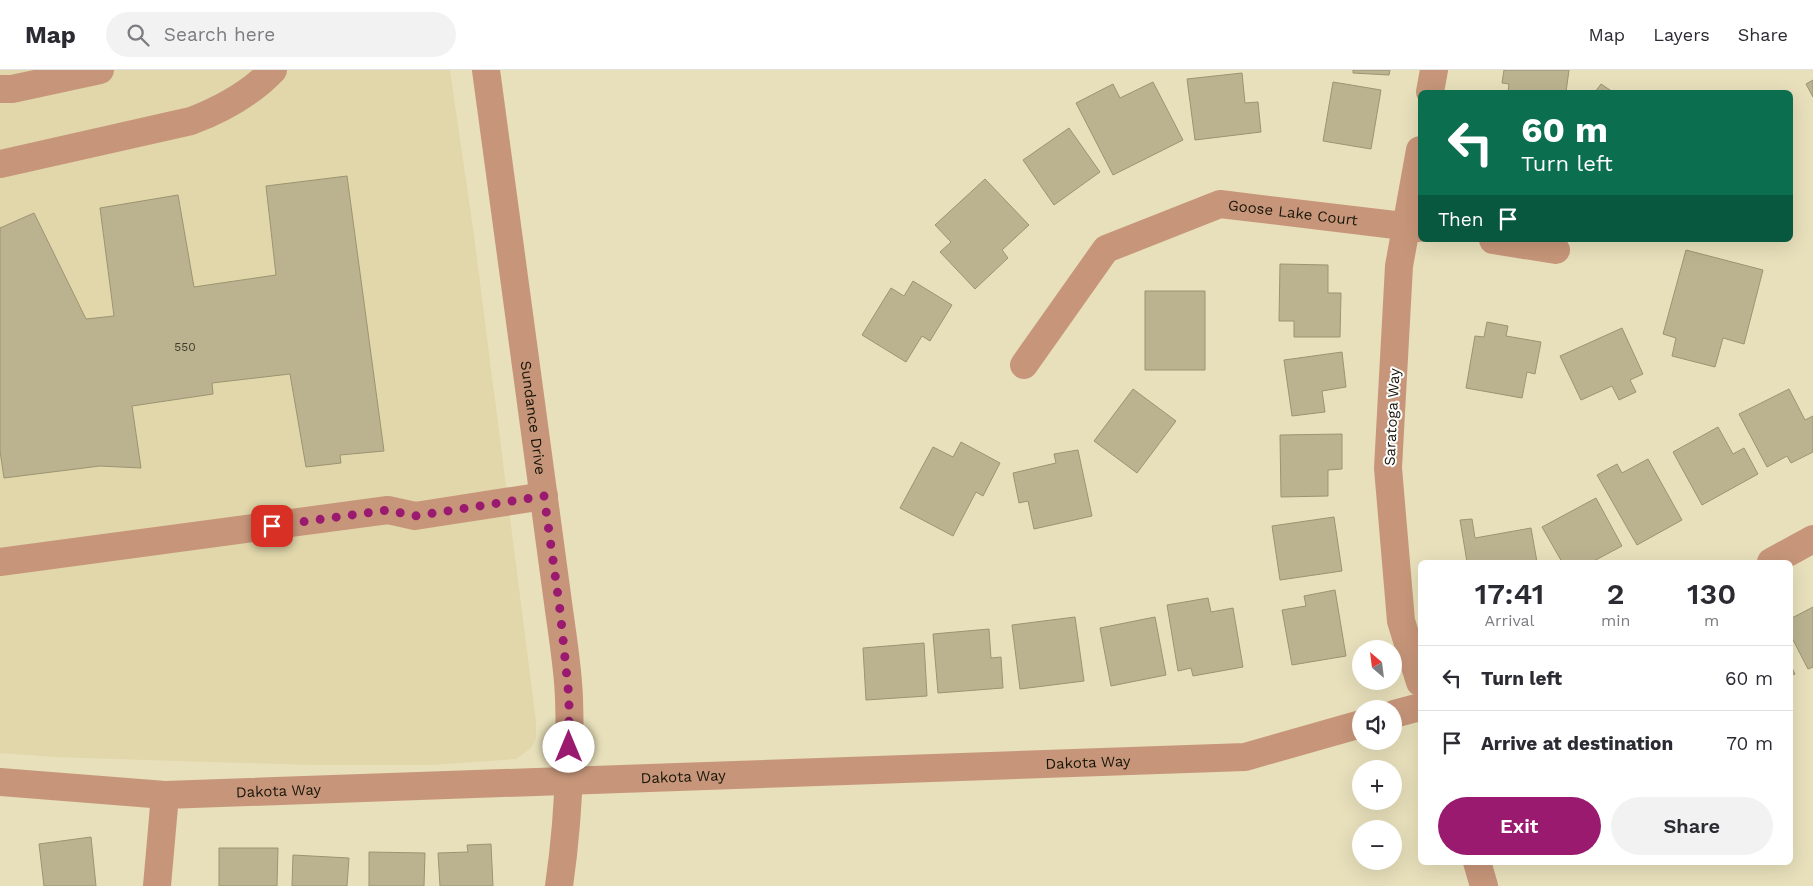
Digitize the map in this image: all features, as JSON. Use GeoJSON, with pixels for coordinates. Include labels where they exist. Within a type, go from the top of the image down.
{"type":"FeatureCollection","features":[{"type":"Feature","properties":{"kind":"street"},"geometry":{"type":"LineString","coordinates":[[0,89],[12,89],[100,70]]}},
{"type":"Feature","properties":{"kind":"street"},"geometry":{"type":"LineString","coordinates":[[0,164],[191,121],[213,113],[240,96],[272,70]]}},
{"type":"Feature","properties":{"kind":"street","name":"Sundance Drive"},"geometry":{"type":"LineString","coordinates":[[486,70],[560,610],[569,697],[569,781],[565,846],[559,886]]}},
{"type":"Feature","properties":{"kind":"street"},"geometry":{"type":"LineString","coordinates":[[1430,90],[1434,70]]}},
{"type":"Feature","properties":{"kind":"street","name":"Saratoga Way"},"geometry":{"type":"LineString","coordinates":[[1418,172],[1413,227],[1399,266],[1388,468],[1401,621],[1418,676]]}},
{"type":"Feature","properties":{"kind":"street","name":"Goose Lake Court"},"geometry":{"type":"LineString","coordinates":[[1024,365],[1106,248],[1220,204],[1413,227]]}},
{"type":"Feature","properties":{"kind":"street"},"geometry":{"type":"LineString","coordinates":[[1506,242],[1556,250]]}},
{"type":"Feature","properties":{"kind":"street"},"geometry":{"type":"LineString","coordinates":[[0,562],[388,510],[415,516],[544,496]]}},
{"type":"Feature","properties":{"kind":"street"},"geometry":{"type":"LineString","coordinates":[[1775,560],[1813,539]]}},
{"type":"Feature","properties":{"kind":"street"},"geometry":{"type":"LineString","coordinates":[[1402,712],[1418,708]]}},
{"type":"Feature","properties":{"kind":"street","name":"Dakota Way"},"geometry":{"type":"LineString","coordinates":[[0,782],[166,795],[1245,757],[1352,727]]}},
{"type":"Feature","properties":{"kind":"street"},"geometry":{"type":"LineString","coordinates":[[157,886],[166,795]]}},
{"type":"Feature","properties":{"kind":"street"},"geometry":{"type":"LineString","coordinates":[[1478,865],[1484,886]]}},
{"type":"Feature","properties":{"kind":"shaded area"},"geometry":{"type":"Polygon","coordinates":[[[0,70],[450,70],[474,235],[536,721],[536,738],[532,747],[527,751],[516,759],[431,765],[311,765],[54,757],[0,753],[0,70]]]}},
{"type":"Feature","properties":{"kind":"building"},"geometry":{"type":"Polygon","coordinates":[[[1353,70],[1390,70],[1389,75],[1353,73],[1353,70]]]}},
{"type":"Feature","properties":{"kind":"building"},"geometry":{"type":"Polygon","coordinates":[[[1504,70],[1569,70],[1566,90],[1508,90],[1509,84],[1502,83],[1504,70]]]}},
{"type":"Feature","properties":{"kind":"building"},"geometry":{"type":"Polygon","coordinates":[[[1242,73],[1245,103],[1258,102],[1261,132],[1195,140],[1187,79],[1242,73]]]}},
{"type":"Feature","properties":{"kind":"building"},"geometry":{"type":"Polygon","coordinates":[[[1813,80],[1813,97],[1806,84],[1813,80]]]}},
{"type":"Feature","properties":{"kind":"building"},"geometry":{"type":"Polygon","coordinates":[[[1153,82],[1183,140],[1113,175],[1076,103],[1113,84],[1120,98],[1153,82]]]}},
{"type":"Feature","properties":{"kind":"building"},"geometry":{"type":"Polygon","coordinates":[[[1333,82],[1381,90],[1371,149],[1323,141],[1333,82]]]}},
{"type":"Feature","properties":{"kind":"building"},"geometry":{"type":"Polygon","coordinates":[[[1601,84],[1610,90],[1596,90],[1601,84]]]}},
{"type":"Feature","properties":{"kind":"building"},"geometry":{"type":"Polygon","coordinates":[[[1069,128],[1100,172],[1054,205],[1023,160],[1069,128]]]}},
{"type":"Feature","properties":{"kind":"building"},"geometry":{"type":"Polygon","coordinates":[[[347,176],[384,451],[340,455],[341,463],[306,467],[290,374],[212,383],[213,394],[132,406],[141,468],[100,466],[4,478],[0,451],[0,228],[34,213],[86,319],[114,316],[100,208],[178,195],[194,287],[276,275],[266,186],[347,176]]]}},
{"type":"Feature","properties":{"kind":"building"},"geometry":{"type":"Polygon","coordinates":[[[985,179],[1029,225],[1002,250],[1008,258],[975,289],[940,252],[951,242],[935,225],[985,179]]]}},
{"type":"Feature","properties":{"kind":"building"},"geometry":{"type":"Polygon","coordinates":[[[1686,250],[1763,270],[1744,344],[1723,338],[1715,367],[1672,356],[1676,338],[1663,334],[1686,250]]]}},
{"type":"Feature","properties":{"kind":"building"},"geometry":{"type":"Polygon","coordinates":[[[1280,264],[1328,265],[1328,293],[1341,293],[1340,337],[1294,337],[1294,321],[1279,321],[1280,264]]]}},
{"type":"Feature","properties":{"kind":"building"},"geometry":{"type":"Polygon","coordinates":[[[913,281],[952,305],[930,341],[922,336],[906,362],[862,335],[891,288],[904,296],[913,281]]]}},
{"type":"Feature","properties":{"kind":"building"},"geometry":{"type":"Polygon","coordinates":[[[1145,291],[1205,291],[1205,370],[1145,370],[1145,291]]]}},
{"type":"Feature","properties":{"kind":"building"},"geometry":{"type":"Polygon","coordinates":[[[1487,322],[1508,326],[1506,336],[1541,342],[1535,374],[1527,372],[1522,398],[1466,388],[1475,336],[1484,337],[1487,322]]]}},
{"type":"Feature","properties":{"kind":"building"},"geometry":{"type":"Polygon","coordinates":[[[1622,328],[1643,374],[1630,380],[1636,392],[1619,400],[1612,386],[1581,400],[1560,356],[1622,328]]]}},
{"type":"Feature","properties":{"kind":"building"},"geometry":{"type":"Polygon","coordinates":[[[1342,352],[1346,387],[1322,391],[1325,412],[1292,416],[1284,360],[1342,352]]]}},
{"type":"Feature","properties":{"kind":"building"},"geometry":{"type":"Polygon","coordinates":[[[1133,389],[1176,421],[1137,473],[1094,441],[1133,389]]]}},
{"type":"Feature","properties":{"kind":"building"},"geometry":{"type":"Polygon","coordinates":[[[1789,389],[1805,420],[1813,416],[1813,452],[1791,463],[1787,456],[1767,467],[1739,414],[1789,389]]]}},
{"type":"Feature","properties":{"kind":"building"},"geometry":{"type":"Polygon","coordinates":[[[1718,427],[1733,454],[1744,448],[1758,474],[1702,505],[1673,452],[1718,427]]]}},
{"type":"Feature","properties":{"kind":"building"},"geometry":{"type":"Polygon","coordinates":[[[1342,434],[1342,469],[1328,470],[1328,496],[1281,497],[1280,435],[1342,434]]]}},
{"type":"Feature","properties":{"kind":"building"},"geometry":{"type":"Polygon","coordinates":[[[961,442],[1000,463],[983,496],[976,492],[953,536],[900,508],[933,447],[953,457],[961,442]]]}},
{"type":"Feature","properties":{"kind":"building"},"geometry":{"type":"Polygon","coordinates":[[[1078,450],[1092,516],[1034,529],[1028,501],[1019,503],[1013,473],[1056,463],[1054,454],[1078,450]]]}},
{"type":"Feature","properties":{"kind":"building"},"geometry":{"type":"Polygon","coordinates":[[[1648,459],[1682,520],[1637,545],[1597,475],[1617,464],[1622,473],[1648,459]]]}},
{"type":"Feature","properties":{"kind":"building"},"geometry":{"type":"Polygon","coordinates":[[[1596,498],[1622,546],[1596,560],[1561,560],[1542,527],[1596,498]]]}},
{"type":"Feature","properties":{"kind":"building"},"geometry":{"type":"Polygon","coordinates":[[[1334,517],[1342,571],[1280,580],[1272,526],[1334,517]]]}},
{"type":"Feature","properties":{"kind":"building"},"geometry":{"type":"Polygon","coordinates":[[[1472,519],[1475,538],[1531,528],[1537,560],[1467,560],[1460,520],[1472,519]]]}},
{"type":"Feature","properties":{"kind":"building"},"geometry":{"type":"Polygon","coordinates":[[[1335,590],[1346,656],[1292,665],[1282,610],[1306,606],[1304,596],[1335,590]]]}},
{"type":"Feature","properties":{"kind":"building"},"geometry":{"type":"Polygon","coordinates":[[[1208,598],[1211,612],[1233,608],[1243,667],[1193,676],[1191,668],[1178,671],[1167,605],[1208,598]]]}},
{"type":"Feature","properties":{"kind":"building"},"geometry":{"type":"Polygon","coordinates":[[[1813,607],[1813,667],[1808,669],[1793,640],[1793,617],[1813,607]]]}},
{"type":"Feature","properties":{"kind":"building"},"geometry":{"type":"Polygon","coordinates":[[[1075,617],[1084,681],[1020,689],[1012,625],[1075,617]]]}},
{"type":"Feature","properties":{"kind":"building"},"geometry":{"type":"Polygon","coordinates":[[[1155,617],[1166,675],[1111,686],[1100,628],[1155,617]]]}},
{"type":"Feature","properties":{"kind":"building"},"geometry":{"type":"Polygon","coordinates":[[[989,629],[991,658],[1001,657],[1003,688],[938,693],[933,634],[989,629]]]}},
{"type":"Feature","properties":{"kind":"building"},"geometry":{"type":"Polygon","coordinates":[[[924,643],[927,696],[866,700],[863,648],[924,643]]]}},
{"type":"Feature","properties":{"kind":"building"},"geometry":{"type":"Polygon","coordinates":[[[91,837],[96,886],[44,886],[39,844],[91,837]]]}},
{"type":"Feature","properties":{"kind":"building"},"geometry":{"type":"Polygon","coordinates":[[[491,844],[493,886],[440,886],[438,853],[468,852],[467,845],[491,844]]]}},
{"type":"Feature","properties":{"kind":"building"},"geometry":{"type":"Polygon","coordinates":[[[219,848],[278,848],[277,886],[219,886],[219,848]]]}},
{"type":"Feature","properties":{"kind":"building"},"geometry":{"type":"Polygon","coordinates":[[[369,852],[425,853],[424,886],[369,886],[369,852]]]}},
{"type":"Feature","properties":{"kind":"building"},"geometry":{"type":"Polygon","coordinates":[[[293,855],[349,858],[347,886],[292,886],[293,855]]]}},
{"type":"Feature","properties":{"kind":"route"},"geometry":{"type":"LineString","coordinates":[[272,526],[388,510],[415,516],[544,496],[560,610],[569,697],[569,747]]}}]}
